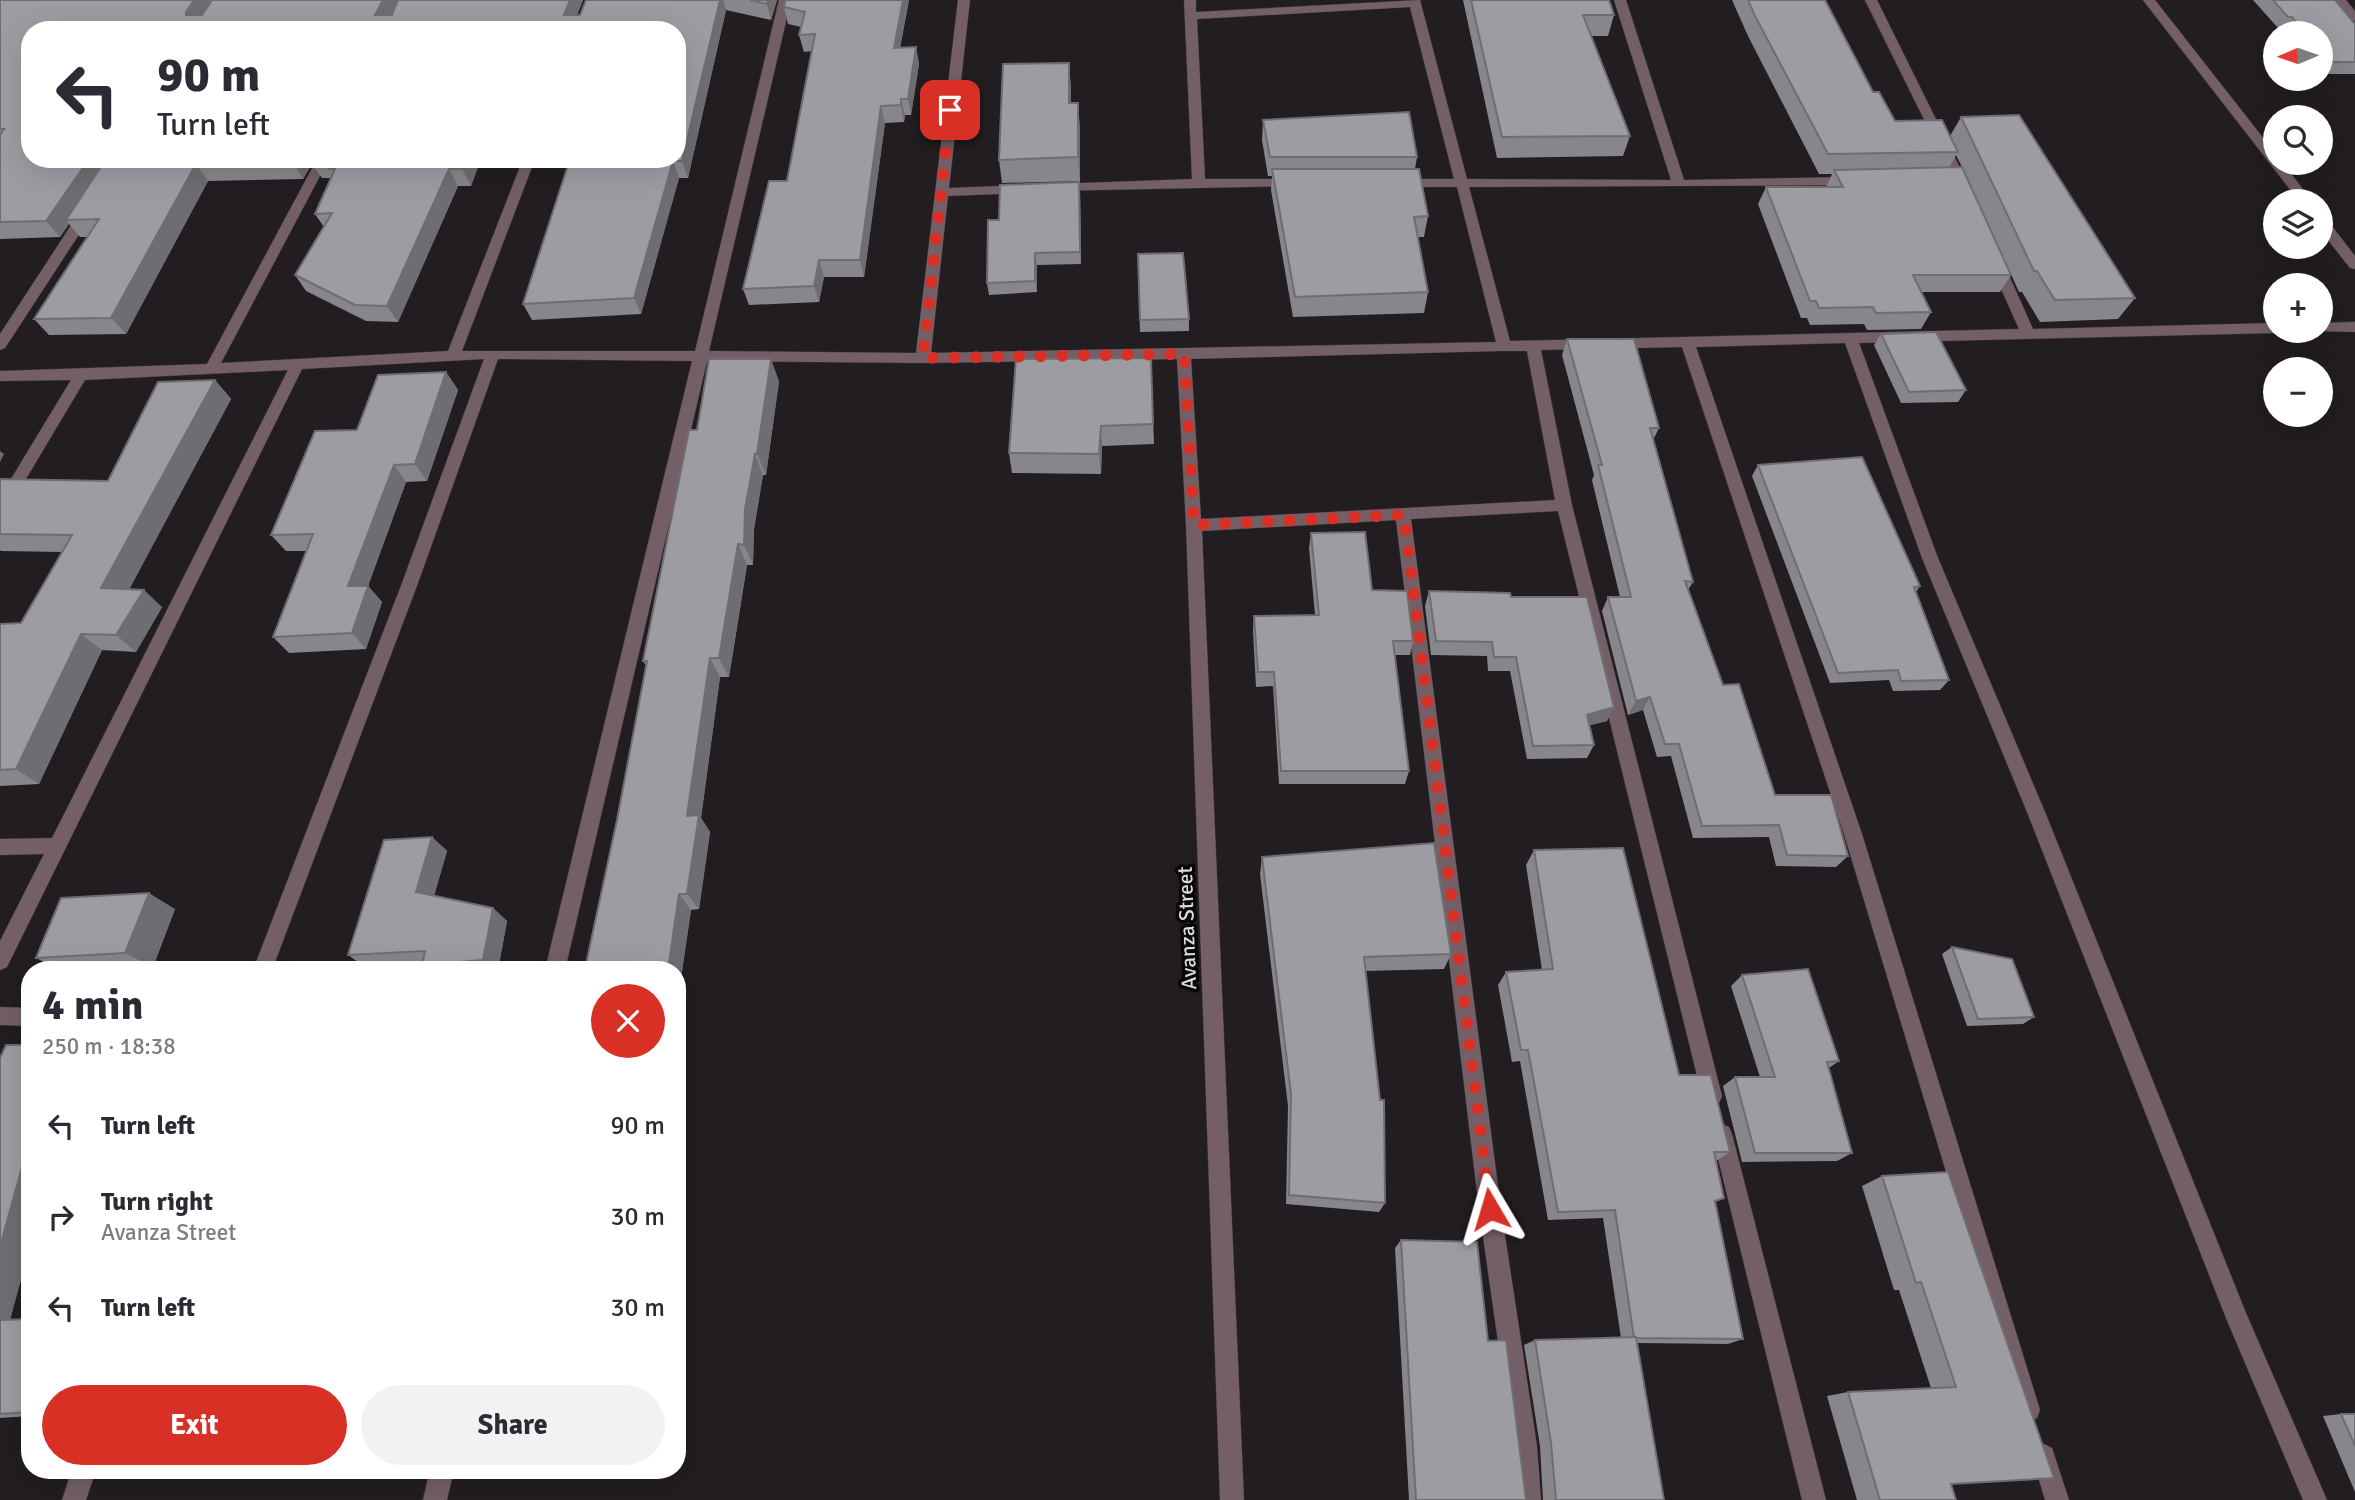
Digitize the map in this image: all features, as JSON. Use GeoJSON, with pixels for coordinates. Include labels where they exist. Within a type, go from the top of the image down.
{"type":"FeatureCollection","features":[{"type":"Feature","properties":{"kind":"street"},"geometry":{"type":"LineString","coordinates":[[557,961],[785,0]]}},
{"type":"Feature","properties":{"kind":"street"},"geometry":{"type":"LineString","coordinates":[[923,358],[964,0]]}},
{"type":"Feature","properties":{"kind":"street"},"geometry":{"type":"LineString","coordinates":[[1189,0],[1199,183]]}},
{"type":"Feature","properties":{"kind":"street"},"geometry":{"type":"LineString","coordinates":[[1620,0],[1679,184]]}},
{"type":"Feature","properties":{"kind":"street"},"geometry":{"type":"LineString","coordinates":[[1871,0],[1953,178],[1970,202]]}},
{"type":"Feature","properties":{"kind":"street"},"geometry":{"type":"LineString","coordinates":[[2149,0],[2263,147]]}},
{"type":"Feature","properties":{"kind":"street"},"geometry":{"type":"LineString","coordinates":[[2340,0],[2355,18]]}},
{"type":"Feature","properties":{"kind":"street"},"geometry":{"type":"LineString","coordinates":[[1190,16],[1415,1],[1506,348]]}},
{"type":"Feature","properties":{"kind":"street"},"geometry":{"type":"LineString","coordinates":[[211,369],[318,168]]}},
{"type":"Feature","properties":{"kind":"street"},"geometry":{"type":"LineString","coordinates":[[453,356],[526,168]]}},
{"type":"Feature","properties":{"kind":"street"},"geometry":{"type":"LineString","coordinates":[[2285,175],[2296,189]]}},
{"type":"Feature","properties":{"kind":"street"},"geometry":{"type":"LineString","coordinates":[[1379,183],[1679,184],[1866,180]]}},
{"type":"Feature","properties":{"kind":"street"},"geometry":{"type":"LineString","coordinates":[[940,192],[1199,183],[1310,183]]}},
{"type":"Feature","properties":{"kind":"street"},"geometry":{"type":"LineString","coordinates":[[0,345],[91,206]]}},
{"type":"Feature","properties":{"kind":"street"},"geometry":{"type":"LineString","coordinates":[[2333,237],[2355,265]]}},
{"type":"Feature","properties":{"kind":"street"},"geometry":{"type":"LineString","coordinates":[[1991,250],[2028,334]]}},
{"type":"Feature","properties":{"kind":"street"},"geometry":{"type":"LineString","coordinates":[[2333,328],[2355,327]]}},
{"type":"Feature","properties":{"kind":"street"},"geometry":{"type":"LineString","coordinates":[[0,376],[81,375],[493,354],[923,358],[1688,344],[2263,328]]}},
{"type":"Feature","properties":{"kind":"street"},"geometry":{"type":"LineString","coordinates":[[1851,340],[1930,558],[2041,825],[2237,1318],[2315,1500]]}},
{"type":"Feature","properties":{"kind":"street"},"geometry":{"type":"LineString","coordinates":[[1688,344],[1853,834],[2057,1500]]}},
{"type":"Feature","properties":{"kind":"street"},"geometry":{"type":"LineString","coordinates":[[1533,347],[1564,505],[1814,1500]]}},
{"type":"Feature","properties":{"kind":"street"},"geometry":{"type":"LineString","coordinates":[[265,961],[410,583],[493,354]]}},
{"type":"Feature","properties":{"kind":"street","name":"Avanza Street"},"geometry":{"type":"LineString","coordinates":[[1184,354],[1194,525],[1232,1500]]}},
{"type":"Feature","properties":{"kind":"street"},"geometry":{"type":"LineString","coordinates":[[0,961],[297,365]]}},
{"type":"Feature","properties":{"kind":"street"},"geometry":{"type":"LineString","coordinates":[[0,510],[81,375]]}},
{"type":"Feature","properties":{"kind":"street"},"geometry":{"type":"LineString","coordinates":[[1194,525],[1564,505]]}},
{"type":"Feature","properties":{"kind":"street"},"geometry":{"type":"LineString","coordinates":[[1404,515],[1490,1209],[1525,1446],[1529,1500]]}},
{"type":"Feature","properties":{"kind":"street"},"geometry":{"type":"LineString","coordinates":[[0,847],[58,846]]}},
{"type":"Feature","properties":{"kind":"street"},"geometry":{"type":"LineString","coordinates":[[0,1016],[21,1017]]}},
{"type":"Feature","properties":{"kind":"street"},"geometry":{"type":"LineString","coordinates":[[74,1500],[81,1479]]}},
{"type":"Feature","properties":{"kind":"street"},"geometry":{"type":"LineString","coordinates":[[435,1500],[440,1479]]}},
{"type":"Feature","properties":{"kind":"building"},"geometry":{"type":"Polygon","coordinates":[[[0,0],[194,0],[186,15],[202,15],[212,0],[383,0],[375,15],[392,15],[398,0],[570,0],[564,15],[580,15],[586,0],[720,0],[686,144],[686,21],[21,21],[21,168],[83,168],[46,221],[0,222],[0,135],[4,129],[0,129],[0,0]]]}},
{"type":"Feature","properties":{"kind":"building"},"geometry":{"type":"Polygon","coordinates":[[[750,0],[768,0],[767,4],[750,0]]]}},
{"type":"Feature","properties":{"kind":"building"},"geometry":{"type":"Polygon","coordinates":[[[785,0],[903,0],[894,48],[916,47],[908,99],[901,99],[901,105],[881,106],[860,260],[819,260],[814,286],[743,289],[769,181],[787,181],[815,34],[799,35],[805,12],[784,7],[785,0]]]}},
{"type":"Feature","properties":{"kind":"building"},"geometry":{"type":"Polygon","coordinates":[[[1471,0],[1609,0],[1614,15],[1583,15],[1630,136],[1502,137],[1471,0]]]}},
{"type":"Feature","properties":{"kind":"building"},"geometry":{"type":"Polygon","coordinates":[[[1748,0],[1825,0],[1873,92],[1879,92],[1895,121],[1942,120],[1958,152],[1828,154],[1748,0]]]}},
{"type":"Feature","properties":{"kind":"building"},"geometry":{"type":"Polygon","coordinates":[[[2273,0],[2335,0],[2355,24],[2355,62],[2333,62],[2333,21],[2295,21],[2273,0]]]}},
{"type":"Feature","properties":{"kind":"building"},"geometry":{"type":"Polygon","coordinates":[[[1069,63],[1069,103],[1078,103],[1078,157],[999,160],[1003,64],[1069,63]]]}},
{"type":"Feature","properties":{"kind":"building"},"geometry":{"type":"Polygon","coordinates":[[[1409,112],[1417,157],[1270,157],[1263,120],[1409,112]]]}},
{"type":"Feature","properties":{"kind":"building"},"geometry":{"type":"Polygon","coordinates":[[[2019,115],[2135,298],[2055,300],[2037,271],[2034,271],[1961,117],[2019,115]]]}},
{"type":"Feature","properties":{"kind":"building"},"geometry":{"type":"Polygon","coordinates":[[[1962,167],[2011,275],[1913,275],[1931,312],[1876,313],[1873,307],[1819,308],[1816,301],[1810,301],[1766,187],[1843,187],[1834,170],[1962,167]]]}},
{"type":"Feature","properties":{"kind":"building"},"geometry":{"type":"Polygon","coordinates":[[[100,168],[194,168],[111,318],[34,319],[99,219],[66,220],[100,168]]]}},
{"type":"Feature","properties":{"kind":"building"},"geometry":{"type":"Polygon","coordinates":[[[462,168],[449,169],[387,306],[355,305],[295,275],[332,213],[315,214],[335,169],[329,169],[462,168]]]}},
{"type":"Feature","properties":{"kind":"building"},"geometry":{"type":"Polygon","coordinates":[[[567,168],[671,168],[634,298],[523,304],[567,168]]]}},
{"type":"Feature","properties":{"kind":"building"},"geometry":{"type":"Polygon","coordinates":[[[1272,169],[1419,169],[1428,216],[1414,217],[1428,292],[1295,297],[1272,169]]]}},
{"type":"Feature","properties":{"kind":"building"},"geometry":{"type":"Polygon","coordinates":[[[1079,182],[1080,252],[1035,253],[1035,281],[987,283],[988,220],[999,220],[1000,185],[1079,182]]]}},
{"type":"Feature","properties":{"kind":"building"},"geometry":{"type":"Polygon","coordinates":[[[1183,253],[1189,319],[1140,320],[1138,254],[1183,253]]]}},
{"type":"Feature","properties":{"kind":"building"},"geometry":{"type":"Polygon","coordinates":[[[1936,332],[1966,390],[1909,392],[1881,334],[1936,332]]]}},
{"type":"Feature","properties":{"kind":"building"},"geometry":{"type":"Polygon","coordinates":[[[1567,339],[1634,339],[1659,428],[1650,428],[1693,582],[1685,581],[1723,685],[1739,684],[1775,795],[1831,795],[1848,856],[1787,855],[1779,825],[1702,826],[1679,744],[1665,744],[1650,697],[1636,701],[1608,597],[1631,597],[1598,465],[1602,465],[1567,339]]]}},
{"type":"Feature","properties":{"kind":"building"},"geometry":{"type":"Polygon","coordinates":[[[1151,358],[1153,424],[1101,426],[1099,454],[1009,453],[1016,359],[1151,358]]]}},
{"type":"Feature","properties":{"kind":"building"},"geometry":{"type":"Polygon","coordinates":[[[709,359],[771,359],[757,454],[745,509],[744,545],[738,544],[719,658],[710,658],[687,816],[699,815],[687,894],[679,894],[669,961],[587,961],[617,820],[647,661],[643,661],[689,430],[697,430],[709,359]]]}},
{"type":"Feature","properties":{"kind":"building"},"geometry":{"type":"Polygon","coordinates":[[[446,372],[415,464],[394,465],[348,586],[368,586],[352,633],[273,637],[313,534],[271,535],[315,431],[357,430],[378,375],[446,372]]]}},
{"type":"Feature","properties":{"kind":"building"},"geometry":{"type":"Polygon","coordinates":[[[215,380],[101,588],[144,590],[116,635],[81,634],[16,769],[0,770],[0,624],[21,623],[72,535],[0,534],[0,479],[108,481],[158,382],[215,380]]]}},
{"type":"Feature","properties":{"kind":"building"},"geometry":{"type":"Polygon","coordinates":[[[1862,457],[1920,586],[1914,587],[1949,680],[1901,681],[1898,670],[1838,673],[1758,465],[1862,457]]]}},
{"type":"Feature","properties":{"kind":"building"},"geometry":{"type":"Polygon","coordinates":[[[1365,532],[1372,590],[1407,591],[1413,641],[1393,641],[1409,771],[1281,771],[1274,672],[1258,672],[1254,616],[1319,615],[1311,533],[1365,532]]]}},
{"type":"Feature","properties":{"kind":"building"},"geometry":{"type":"Polygon","coordinates":[[[1429,591],[1510,593],[1511,597],[1587,597],[1614,707],[1587,715],[1594,745],[1533,746],[1516,657],[1494,657],[1492,642],[1436,641],[1429,591]]]}},
{"type":"Feature","properties":{"kind":"building"},"geometry":{"type":"Polygon","coordinates":[[[432,837],[416,892],[493,908],[483,960],[423,961],[425,951],[348,955],[384,840],[432,837]]]}},
{"type":"Feature","properties":{"kind":"building"},"geometry":{"type":"Polygon","coordinates":[[[1434,843],[1451,954],[1364,957],[1380,1100],[1384,1100],[1385,1203],[1289,1195],[1291,1094],[1262,857],[1434,843]]]}},
{"type":"Feature","properties":{"kind":"building"},"geometry":{"type":"Polygon","coordinates":[[[1623,848],[1679,1075],[1711,1075],[1730,1152],[1714,1152],[1724,1198],[1715,1201],[1743,1339],[1634,1338],[1615,1210],[1558,1212],[1528,1050],[1521,1050],[1506,972],[1553,969],[1534,850],[1623,848]]]}},
{"type":"Feature","properties":{"kind":"building"},"geometry":{"type":"Polygon","coordinates":[[[149,893],[125,953],[36,958],[61,898],[149,893]]]}},
{"type":"Feature","properties":{"kind":"building"},"geometry":{"type":"Polygon","coordinates":[[[1952,947],[2012,959],[2034,1017],[1978,1019],[1952,947]]]}},
{"type":"Feature","properties":{"kind":"building"},"geometry":{"type":"Polygon","coordinates":[[[1808,969],[1839,1061],[1827,1062],[1852,1153],[1755,1153],[1735,1077],[1775,1077],[1742,975],[1808,969]]]}},
{"type":"Feature","properties":{"kind":"building"},"geometry":{"type":"Polygon","coordinates":[[[6,1045],[21,1045],[21,1171],[0,1247],[0,1058],[6,1045]]]}},
{"type":"Feature","properties":{"kind":"building"},"geometry":{"type":"Polygon","coordinates":[[[1948,1172],[2054,1478],[1951,1484],[1956,1500],[1880,1500],[1848,1392],[1956,1387],[1921,1282],[1916,1283],[1882,1176],[1948,1172]]]}},
{"type":"Feature","properties":{"kind":"building"},"geometry":{"type":"Polygon","coordinates":[[[1401,1240],[1477,1242],[1488,1341],[1506,1340],[1526,1500],[1416,1500],[1401,1240]]]}},
{"type":"Feature","properties":{"kind":"building"},"geometry":{"type":"Polygon","coordinates":[[[21,1319],[21,1413],[0,1414],[0,1320],[21,1319]]]}},
{"type":"Feature","properties":{"kind":"building"},"geometry":{"type":"Polygon","coordinates":[[[1636,1337],[1664,1500],[1555,1500],[1551,1443],[1535,1340],[1636,1337]]]}},
{"type":"Feature","properties":{"kind":"building"},"geometry":{"type":"Polygon","coordinates":[[[2341,1414],[2355,1414],[2355,1446],[2341,1414]]]}},
{"type":"Feature","properties":{"kind":"route"},"geometry":{"type":"LineString","coordinates":[[950,110],[923,358],[1184,354],[1194,525],[1404,515],[1490,1209]]}}]}
